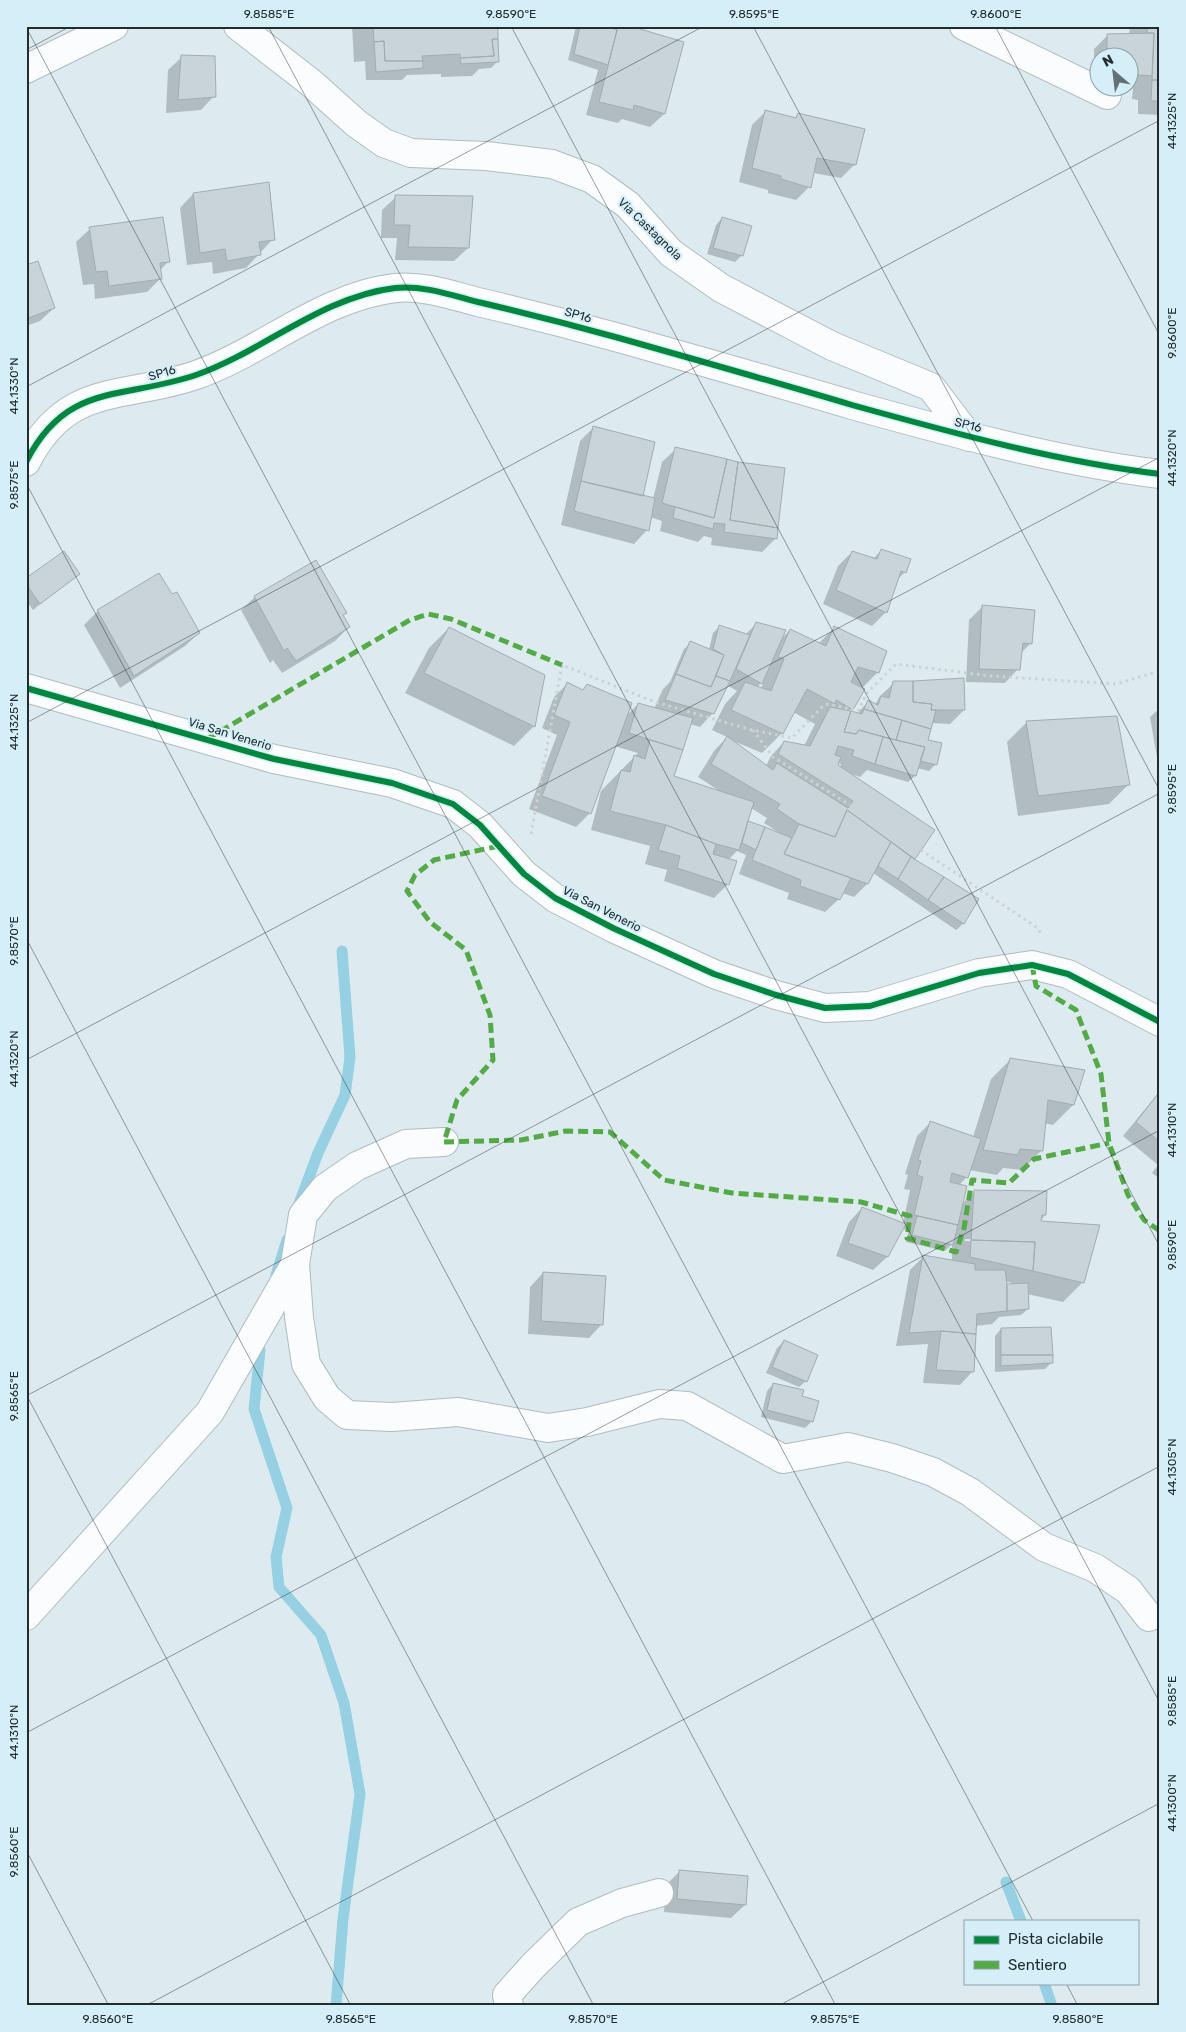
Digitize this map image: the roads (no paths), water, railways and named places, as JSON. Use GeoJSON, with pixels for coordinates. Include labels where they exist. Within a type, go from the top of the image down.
{"type":"FeatureCollection","features":[{"type":"Feature","properties":{"kind":"street"},"geometry":{"type":"LineString","coordinates":[[26,68],[114,26]]}},
{"type":"Feature","properties":{"kind":"street","name":"Via Castagnola"},"geometry":{"type":"LineString","coordinates":[[238,26],[310,82],[357,124],[384,143],[411,153],[486,156],[552,164],[592,179],[628,205],[671,253],[721,288],[832,346],[931,387],[969,437]]}},
{"type":"Feature","properties":{"kind":"street"},"geometry":{"type":"LineString","coordinates":[[964,26],[1088,86]]}},
{"type":"Feature","properties":{"kind":"street","name":"SP16"},"geometry":{"type":"LineString","coordinates":[[26,462],[40,437],[63,414],[86,400],[146,389],[195,375],[239,357],[313,315],[354,297],[396,287],[431,290],[557,321],[969,437],[1128,470],[1160,474]]}},
{"type":"Feature","properties":{"kind":"street","name":"Via San Venerio"},"geometry":{"type":"LineString","coordinates":[[26,688],[274,759],[392,783],[453,804],[480,825],[524,874],[555,898],[613,928],[714,974],[776,995],[825,1008],[870,1006],[979,973],[1032,966],[1068,974],[1160,1022]]}},
{"type":"Feature","properties":{"kind":"street"},"geometry":{"type":"LineString","coordinates":[[444,1142],[406,1144],[357,1166],[325,1188],[303,1215],[295,1264],[299,1317],[306,1364],[327,1398],[347,1415],[392,1417],[458,1412],[548,1428],[587,1422],[658,1404],[687,1406],[783,1459],[848,1447],[892,1458],[933,1472],[970,1492],[1044,1547],[1095,1568],[1128,1590],[1149,1617]]}},
{"type":"Feature","properties":{"kind":"street"},"geometry":{"type":"LineString","coordinates":[[26,1616],[210,1412],[295,1264]]}},
{"type":"Feature","properties":{"kind":"street"},"geometry":{"type":"LineString","coordinates":[[509,2006],[507,1995],[533,1966],[578,1922],[622,1903],[659,1893]]}},
{"type":"Feature","properties":{"kind":"waterway"},"geometry":{"type":"LineString","coordinates":[[297,1209],[318,1153],[345,1095],[350,1057],[342,951]]}},
{"type":"Feature","properties":{"kind":"waterway"},"geometry":{"type":"LineString","coordinates":[[276,1275],[287,1240]]}},
{"type":"Feature","properties":{"kind":"waterway"},"geometry":{"type":"LineString","coordinates":[[260,1350],[254,1409],[287,1508],[276,1557],[279,1587],[321,1635],[344,1703],[360,1794],[343,1919],[336,2006]]}},
{"type":"Feature","properties":{"kind":"waterway"},"geometry":{"type":"LineString","coordinates":[[1006,1882],[1021,1920]]}},
{"type":"Feature","properties":{"kind":"waterway"},"geometry":{"type":"LineString","coordinates":[[1044,1984],[1052,2006]]}}]}
